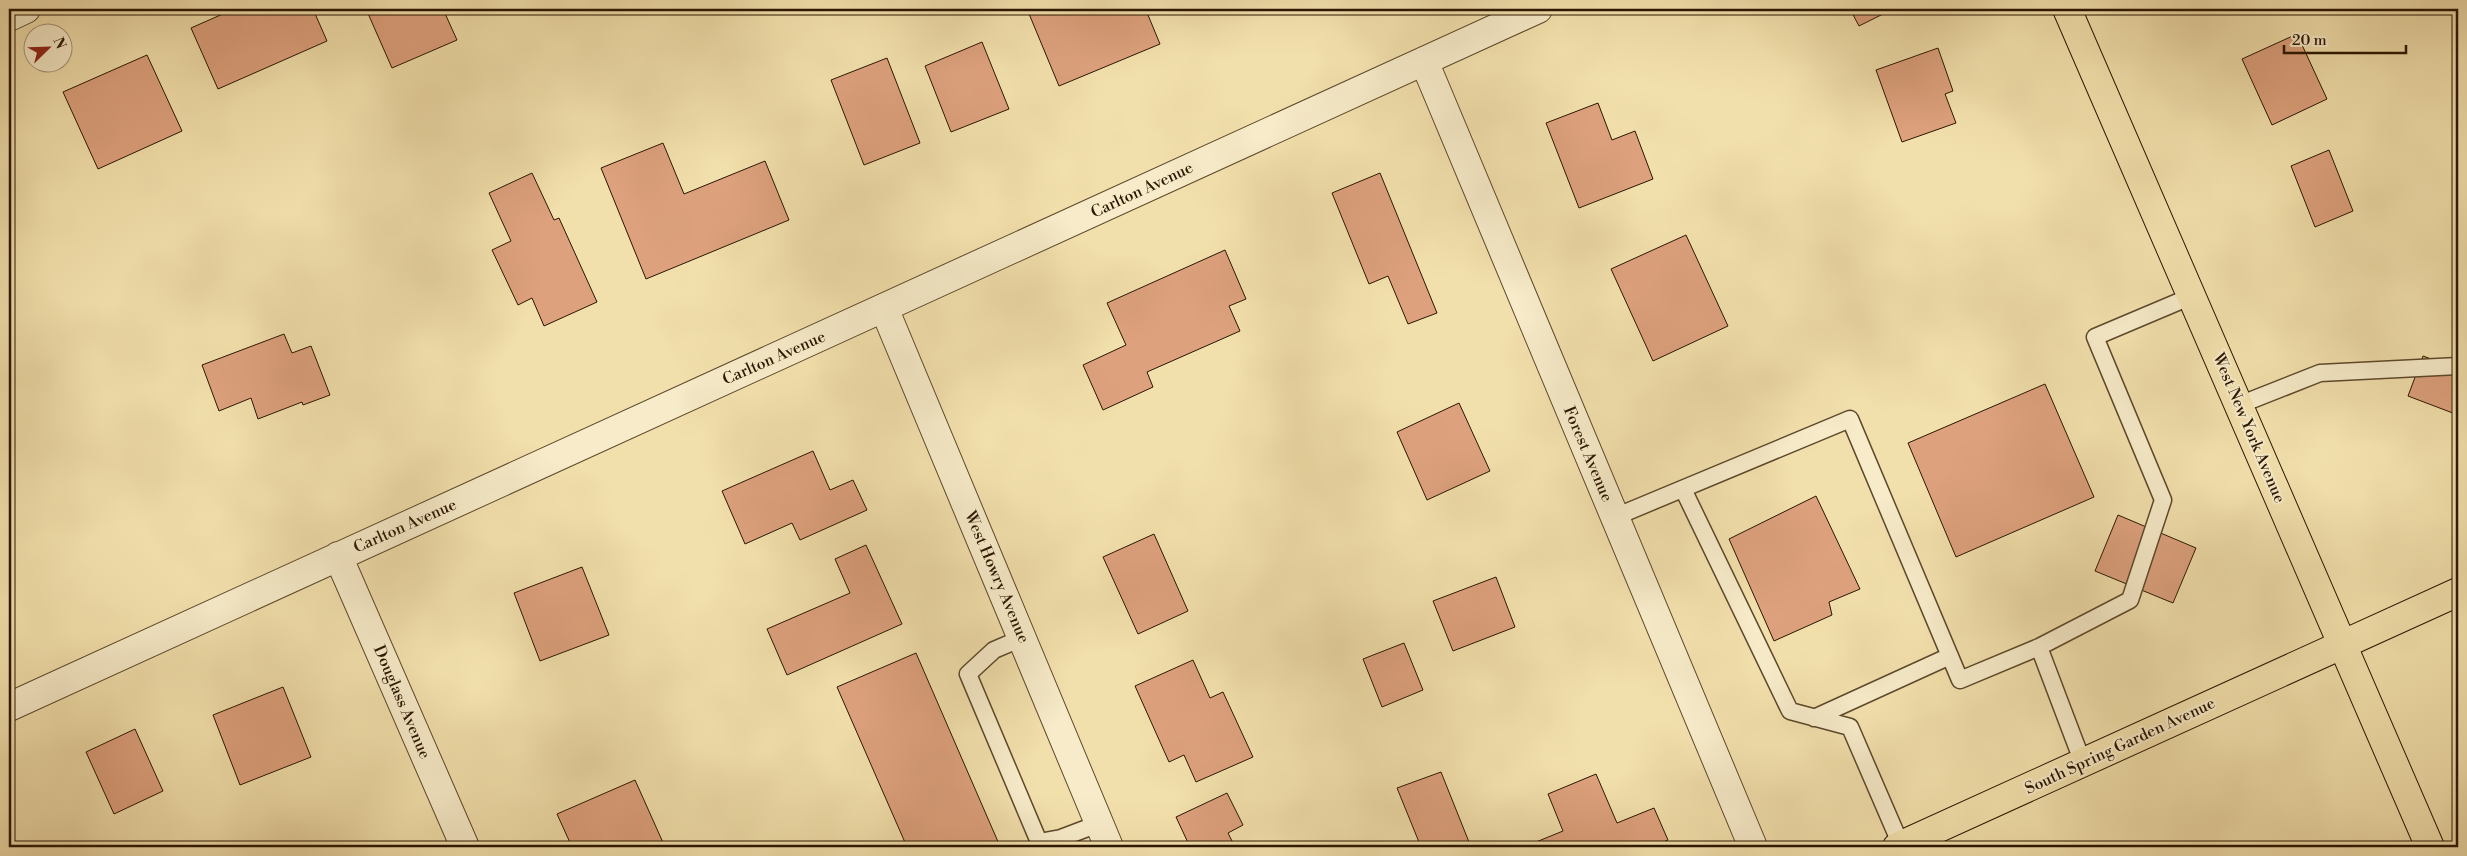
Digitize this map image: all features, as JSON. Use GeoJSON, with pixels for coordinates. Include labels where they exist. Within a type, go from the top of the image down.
{"type":"FeatureCollection","features":[{"type":"Feature","properties":{"kind":"main road","name":"West New York Avenue"},"geometry":{"type":"LineString","coordinates":[[2067,9],[2430,847]]}},
{"type":"Feature","properties":{"kind":"main road","name":"South Spring Garden Avenue"},"geometry":{"type":"LineString","coordinates":[[1899,846],[2458,592]]}},
{"type":"Feature","properties":{"kind":"street"},"geometry":{"type":"LineString","coordinates":[[9,17],[26,9]]}},
{"type":"Feature","properties":{"kind":"street","name":"Carlton Avenue"},"geometry":{"type":"LineString","coordinates":[[9,707],[1538,9]]}},
{"type":"Feature","properties":{"kind":"street","name":"Forest Avenue"},"geometry":{"type":"LineString","coordinates":[[1424,61],[1753,847]]}},
{"type":"Feature","properties":{"kind":"street","name":"West Howry Avenue"},"geometry":{"type":"LineString","coordinates":[[884,308],[1103,836]]}},
{"type":"Feature","properties":{"kind":"street","name":"Douglass Avenue"},"geometry":{"type":"LineString","coordinates":[[338,556],[465,847]]}},
{"type":"Feature","properties":{"kind":"lane"},"geometry":{"type":"LineString","coordinates":[[1615,518],[1850,419],[1960,680],[2039,647],[2130,600],[2164,500],[2095,337],[2192,296]]}},
{"type":"Feature","properties":{"kind":"lane"},"geometry":{"type":"LineString","coordinates":[[2239,405],[2320,373],[2458,366]]}},
{"type":"Feature","properties":{"kind":"lane"},"geometry":{"type":"LineString","coordinates":[[1683,489],[1790,711],[1850,727],[1899,846]]}},
{"type":"Feature","properties":{"kind":"lane"},"geometry":{"type":"LineString","coordinates":[[1022,638],[994,650],[968,674],[1039,842],[1063,842],[1103,836]]}},
{"type":"Feature","properties":{"kind":"lane"},"geometry":{"type":"LineString","coordinates":[[2039,647],[2083,763]]}},
{"type":"Feature","properties":{"kind":"lane"},"geometry":{"type":"LineString","coordinates":[[1814,718],[1950,656]]}},
{"type":"Feature","properties":{"kind":"building"},"geometry":{"type":"Polygon","coordinates":[[[234,9],[313,9],[327,41],[218,89],[191,28],[234,9]]]}},
{"type":"Feature","properties":{"kind":"building"},"geometry":{"type":"Polygon","coordinates":[[[366,9],[443,9],[457,40],[392,68],[366,9]]]}},
{"type":"Feature","properties":{"kind":"building"},"geometry":{"type":"Polygon","coordinates":[[[1027,9],[1162,9],[1148,15],[1160,44],[1059,86],[1027,9]]]}},
{"type":"Feature","properties":{"kind":"building"},"geometry":{"type":"Polygon","coordinates":[[[1850,9],[1893,9],[1859,26],[1850,9]]]}},
{"type":"Feature","properties":{"kind":"building"},"geometry":{"type":"Polygon","coordinates":[[[2297,34],[2327,99],[2272,125],[2242,59],[2297,34]]]}},
{"type":"Feature","properties":{"kind":"building"},"geometry":{"type":"Polygon","coordinates":[[[982,42],[1009,109],[951,132],[925,66],[982,42]]]}},
{"type":"Feature","properties":{"kind":"building"},"geometry":{"type":"Polygon","coordinates":[[[1938,48],[1953,91],[1945,94],[1956,123],[1902,142],[1876,70],[1938,48]]]}},
{"type":"Feature","properties":{"kind":"building"},"geometry":{"type":"Polygon","coordinates":[[[147,55],[182,131],[98,169],[63,92],[147,55]]]}},
{"type":"Feature","properties":{"kind":"building"},"geometry":{"type":"Polygon","coordinates":[[[887,58],[920,143],[864,165],[831,80],[887,58]]]}},
{"type":"Feature","properties":{"kind":"building"},"geometry":{"type":"Polygon","coordinates":[[[1598,103],[1612,140],[1635,131],[1653,179],[1579,208],[1546,123],[1598,103]]]}},
{"type":"Feature","properties":{"kind":"building"},"geometry":{"type":"Polygon","coordinates":[[[663,143],[684,194],[765,161],[789,220],[646,279],[601,168],[663,143]]]}},
{"type":"Feature","properties":{"kind":"building"},"geometry":{"type":"Polygon","coordinates":[[[2329,150],[2353,211],[2315,227],[2291,166],[2329,150]]]}},
{"type":"Feature","properties":{"kind":"building"},"geometry":{"type":"Polygon","coordinates":[[[532,173],[554,220],[559,218],[597,302],[544,326],[532,298],[518,305],[492,250],[511,241],[489,193],[532,173]]]}},
{"type":"Feature","properties":{"kind":"building"},"geometry":{"type":"Polygon","coordinates":[[[1380,173],[1437,313],[1408,324],[1388,276],[1369,284],[1332,193],[1380,173]]]}},
{"type":"Feature","properties":{"kind":"building"},"geometry":{"type":"Polygon","coordinates":[[[1686,235],[1728,326],[1653,361],[1611,269],[1686,235]]]}},
{"type":"Feature","properties":{"kind":"building"},"geometry":{"type":"Polygon","coordinates":[[[1225,250],[1246,299],[1229,306],[1240,331],[1147,372],[1153,387],[1103,410],[1083,365],[1126,345],[1107,303],[1225,250]]]}},
{"type":"Feature","properties":{"kind":"building"},"geometry":{"type":"Polygon","coordinates":[[[284,334],[292,353],[311,346],[330,395],[303,405],[302,402],[258,419],[251,398],[219,411],[202,365],[284,334]]]}},
{"type":"Feature","properties":{"kind":"building"},"geometry":{"type":"Polygon","coordinates":[[[2423,356],[2458,369],[2458,415],[2408,396],[2423,356]]]}},
{"type":"Feature","properties":{"kind":"building"},"geometry":{"type":"Polygon","coordinates":[[[2045,384],[2094,497],[1956,557],[1908,443],[2045,384]]]}},
{"type":"Feature","properties":{"kind":"building"},"geometry":{"type":"Polygon","coordinates":[[[1459,403],[1490,471],[1427,500],[1397,432],[1459,403]]]}},
{"type":"Feature","properties":{"kind":"building"},"geometry":{"type":"Polygon","coordinates":[[[813,451],[830,490],[853,480],[867,510],[800,540],[792,523],[745,544],[722,491],[813,451]]]}},
{"type":"Feature","properties":{"kind":"building"},"geometry":{"type":"Polygon","coordinates":[[[1816,496],[1860,589],[1829,602],[1832,615],[1774,641],[1729,539],[1816,496]]]}},
{"type":"Feature","properties":{"kind":"building"},"geometry":{"type":"Polygon","coordinates":[[[2118,515],[2196,548],[2173,603],[2095,571],[2118,515]]]}},
{"type":"Feature","properties":{"kind":"building"},"geometry":{"type":"Polygon","coordinates":[[[1154,534],[1188,611],[1138,634],[1103,557],[1154,534]]]}},
{"type":"Feature","properties":{"kind":"building"},"geometry":{"type":"Polygon","coordinates":[[[866,545],[902,624],[787,675],[767,629],[850,593],[835,559],[866,545]]]}},
{"type":"Feature","properties":{"kind":"building"},"geometry":{"type":"Polygon","coordinates":[[[582,567],[609,635],[540,661],[514,593],[582,567]]]}},
{"type":"Feature","properties":{"kind":"building"},"geometry":{"type":"Polygon","coordinates":[[[1496,577],[1515,627],[1453,651],[1433,601],[1496,577]]]}},
{"type":"Feature","properties":{"kind":"building"},"geometry":{"type":"Polygon","coordinates":[[[1404,643],[1423,690],[1382,707],[1363,659],[1404,643]]]}},
{"type":"Feature","properties":{"kind":"building"},"geometry":{"type":"Polygon","coordinates":[[[916,653],[999,844],[991,847],[907,847],[837,687],[916,653]]]}},
{"type":"Feature","properties":{"kind":"building"},"geometry":{"type":"Polygon","coordinates":[[[1193,660],[1210,698],[1223,692],[1253,757],[1196,782],[1184,755],[1169,762],[1135,686],[1193,660]]]}},
{"type":"Feature","properties":{"kind":"building"},"geometry":{"type":"Polygon","coordinates":[[[283,687],[311,757],[240,785],[213,715],[283,687]]]}},
{"type":"Feature","properties":{"kind":"building"},"geometry":{"type":"Polygon","coordinates":[[[135,729],[163,791],[114,814],[86,752],[135,729]]]}},
{"type":"Feature","properties":{"kind":"building"},"geometry":{"type":"Polygon","coordinates":[[[1441,772],[1471,847],[1421,847],[1397,788],[1441,772]]]}},
{"type":"Feature","properties":{"kind":"building"},"geometry":{"type":"Polygon","coordinates":[[[1596,774],[1617,823],[1654,808],[1668,840],[1652,847],[1538,847],[1536,842],[1563,831],[1548,794],[1596,774]]]}},
{"type":"Feature","properties":{"kind":"building"},"geometry":{"type":"Polygon","coordinates":[[[635,780],[665,847],[572,847],[557,814],[635,780]]]}},
{"type":"Feature","properties":{"kind":"building"},"geometry":{"type":"Polygon","coordinates":[[[1227,793],[1243,825],[1228,833],[1235,847],[1190,847],[1176,817],[1227,793]]]}}]}
